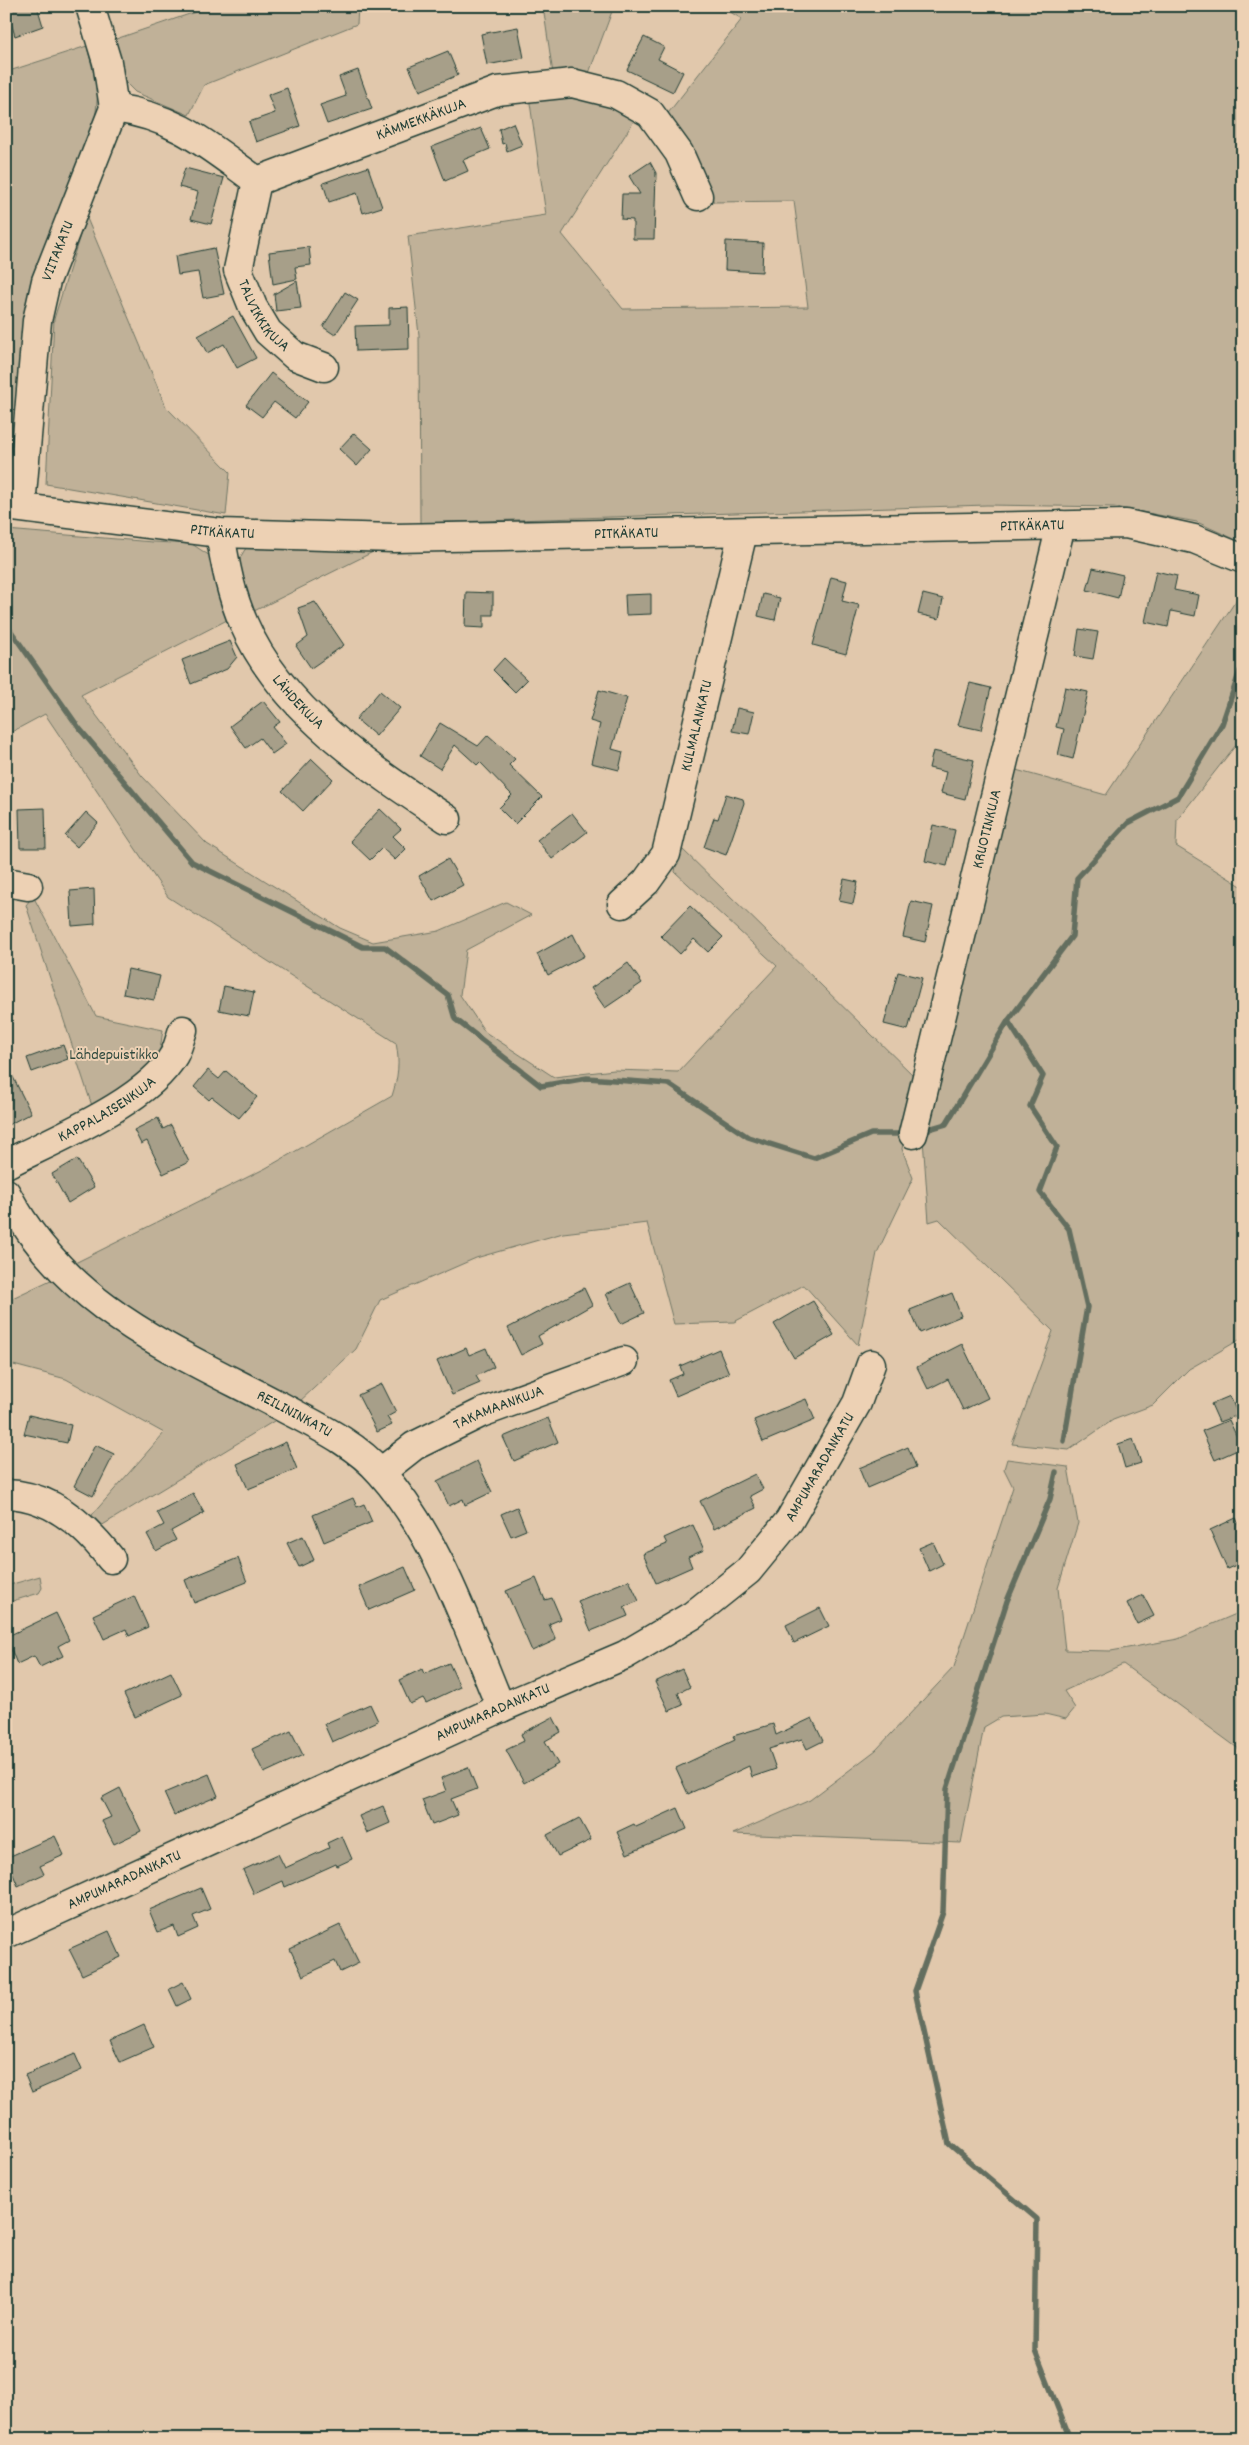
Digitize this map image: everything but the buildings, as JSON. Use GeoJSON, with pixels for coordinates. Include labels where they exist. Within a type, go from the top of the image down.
{"type":"FeatureCollection","features":[{"type":"Feature","properties":{"kind":"street"},"geometry":{"type":"LineString","coordinates":[[90,6],[107,62],[114,108],[160,118],[187,131],[257,181]]}},
{"type":"Feature","properties":{"kind":"street","name":"KÄMMEKKÄKUJA"},"geometry":{"type":"LineString","coordinates":[[257,181],[496,90],[572,84],[616,94],[650,113],[679,153],[698,196]]}},
{"type":"Feature","properties":{"kind":"street","name":"VIITAKATU"},"geometry":{"type":"LineString","coordinates":[[14,506],[37,322],[46,281],[114,108]]}},
{"type":"Feature","properties":{"kind":"street","name":"TALVIKKIKUJA"},"geometry":{"type":"LineString","coordinates":[[257,181],[238,270],[253,307],[268,332],[295,356],[324,367]]}},
{"type":"Feature","properties":{"kind":"street","name":"PITKÄKATU"},"geometry":{"type":"LineString","coordinates":[[14,506],[220,533],[394,538],[1126,524],[1194,539],[1243,559]]}},
{"type":"Feature","properties":{"kind":"street","name":"KRUOTINKUJA"},"geometry":{"type":"LineString","coordinates":[[913,1134],[1061,525]]}},
{"type":"Feature","properties":{"kind":"street","name":"KULMALANKATU"},"geometry":{"type":"LineString","coordinates":[[622,904],[646,882],[666,854],[743,532]]}},
{"type":"Feature","properties":{"kind":"street","name":"LÄHDEKUJA"},"geometry":{"type":"LineString","coordinates":[[220,533],[226,576],[244,626],[274,676],[325,730],[372,770],[447,819]]}},
{"type":"Feature","properties":{"kind":"street","name":"KAPPALAISENKUJA"},"geometry":{"type":"LineString","coordinates":[[6,1164],[120,1105],[144,1090],[162,1072],[174,1054],[183,1030]]}},
{"type":"Feature","properties":{"kind":"street","name":"REILININKATU"},"geometry":{"type":"LineString","coordinates":[[6,1193],[19,1218],[46,1255],[89,1297],[148,1337],[337,1436],[381,1472],[420,1524],[459,1608],[500,1708]]}},
{"type":"Feature","properties":{"kind":"street","name":"TAKAMAANKUJA"},"geometry":{"type":"LineString","coordinates":[[381,1472],[414,1446],[481,1413],[624,1361]]}},
{"type":"Feature","properties":{"kind":"street","name":"AMPUMARADANKATU"},"geometry":{"type":"LineString","coordinates":[[6,1934],[500,1708],[625,1655],[692,1615],[748,1571],[789,1521],[857,1403],[870,1364]]}},
{"type":"Feature","properties":{"kind":"street"},"geometry":{"type":"LineString","coordinates":[[6,1494],[18,1494],[59,1508],[91,1534],[112,1559]]}},
{"type":"Feature","properties":{"kind":"green space"},"geometry":{"type":"Polygon","coordinates":[[[213,6],[358,6],[357,24],[204,85],[189,115],[135,92],[122,79],[110,41],[213,6]]]}},
{"type":"Feature","properties":{"kind":"green space"},"geometry":{"type":"Polygon","coordinates":[[[543,6],[614,6],[589,73],[553,74],[543,6]]]}},
{"type":"Feature","properties":{"kind":"green space"},"geometry":{"type":"Polygon","coordinates":[[[720,6],[1243,6],[1243,543],[1197,522],[1114,507],[987,505],[420,523],[419,335],[408,236],[546,215],[529,96],[566,89],[604,101],[636,118],[562,234],[623,309],[808,307],[794,201],[714,202],[692,157],[665,117],[742,19],[720,6]]]}},
{"type":"Feature","properties":{"kind":"green space"},"geometry":{"type":"Polygon","coordinates":[[[87,46],[98,91],[95,122],[83,163],[32,278],[10,486],[6,486],[6,72],[87,46]]]}},
{"type":"Feature","properties":{"kind":"green space"},"geometry":{"type":"Polygon","coordinates":[[[86,216],[166,407],[230,472],[226,515],[46,484],[54,319],[86,216]]]}},
{"type":"Feature","properties":{"kind":"green space"},"geometry":{"type":"Polygon","coordinates":[[[6,530],[192,544],[210,556],[229,619],[81,695],[142,776],[207,844],[340,928],[373,942],[439,931],[506,902],[531,915],[466,950],[460,995],[485,1032],[554,1077],[614,1070],[678,1072],[777,966],[675,872],[679,846],[916,1078],[902,1149],[913,1178],[877,1253],[858,1345],[804,1285],[734,1322],[674,1324],[647,1223],[563,1233],[476,1258],[380,1300],[356,1349],[299,1402],[158,1325],[108,1294],[75,1263],[266,1168],[392,1096],[397,1076],[398,1057],[396,1043],[168,897],[45,714],[6,735],[6,530]]]}},
{"type":"Feature","properties":{"kind":"green space"},"geometry":{"type":"Polygon","coordinates":[[[247,547],[381,548],[248,614],[238,579],[239,563],[247,547]]]}},
{"type":"Feature","properties":{"kind":"green space"},"geometry":{"type":"Polygon","coordinates":[[[1243,590],[1243,736],[1177,820],[1176,846],[1243,887],[1243,1340],[1239,1340],[1189,1369],[1153,1405],[1113,1420],[1069,1450],[1012,1444],[1053,1331],[939,1219],[929,1222],[923,1139],[1016,770],[1106,795],[1243,590]]]}},
{"type":"Feature","properties":{"kind":"green space","name":"Lähdepuistikko"},"geometry":{"type":"Polygon","coordinates":[[[33,896],[96,1016],[163,1030],[159,1056],[145,1075],[93,1109],[26,905],[33,896]]]}},
{"type":"Feature","properties":{"kind":"green space"},"geometry":{"type":"Polygon","coordinates":[[[55,1278],[279,1418],[101,1526],[92,1515],[164,1433],[66,1379],[6,1363],[6,1301],[55,1278]]]}},
{"type":"Feature","properties":{"kind":"green space"},"geometry":{"type":"Polygon","coordinates":[[[1007,1459],[1068,1467],[1078,1523],[1058,1588],[1065,1650],[1111,1651],[1178,1639],[1243,1611],[1243,1752],[1123,1664],[1064,1691],[1075,1708],[1066,1719],[1045,1714],[1001,1717],[984,1727],[961,1843],[733,1834],[810,1800],[876,1750],[954,1667],[1013,1487],[1004,1469],[1007,1459]]]}},
{"type":"Feature","properties":{"kind":"green space"},"geometry":{"type":"Polygon","coordinates":[[[40,1576],[42,1588],[39,1593],[6,1603],[6,1586],[40,1576]]]}},
{"type":"Feature","properties":{"kind":"waterway"},"geometry":{"type":"LineString","coordinates":[[6,624],[79,728],[192,862],[363,947],[385,947],[448,995],[455,1019],[541,1086],[587,1078],[669,1084],[748,1137],[814,1158],[871,1134],[906,1134]]}},
{"type":"Feature","properties":{"kind":"waterway"},"geometry":{"type":"LineString","coordinates":[[1064,1441],[1087,1307],[1069,1229],[1040,1192],[1057,1147],[1030,1106],[1043,1076],[1008,1021],[1072,936],[1077,878],[1128,823],[1178,797],[1222,724],[1240,671],[1243,672]]}},
{"type":"Feature","properties":{"kind":"waterway"},"geometry":{"type":"LineString","coordinates":[[922,1131],[946,1124],[1008,1021]]}},
{"type":"Feature","properties":{"kind":"waterway"},"geometry":{"type":"LineString","coordinates":[[1056,1472],[1050,1499],[1007,1601],[947,1789],[943,1912],[915,1991],[949,2144],[1037,2219],[1035,2350],[1070,2439]]}}]}
